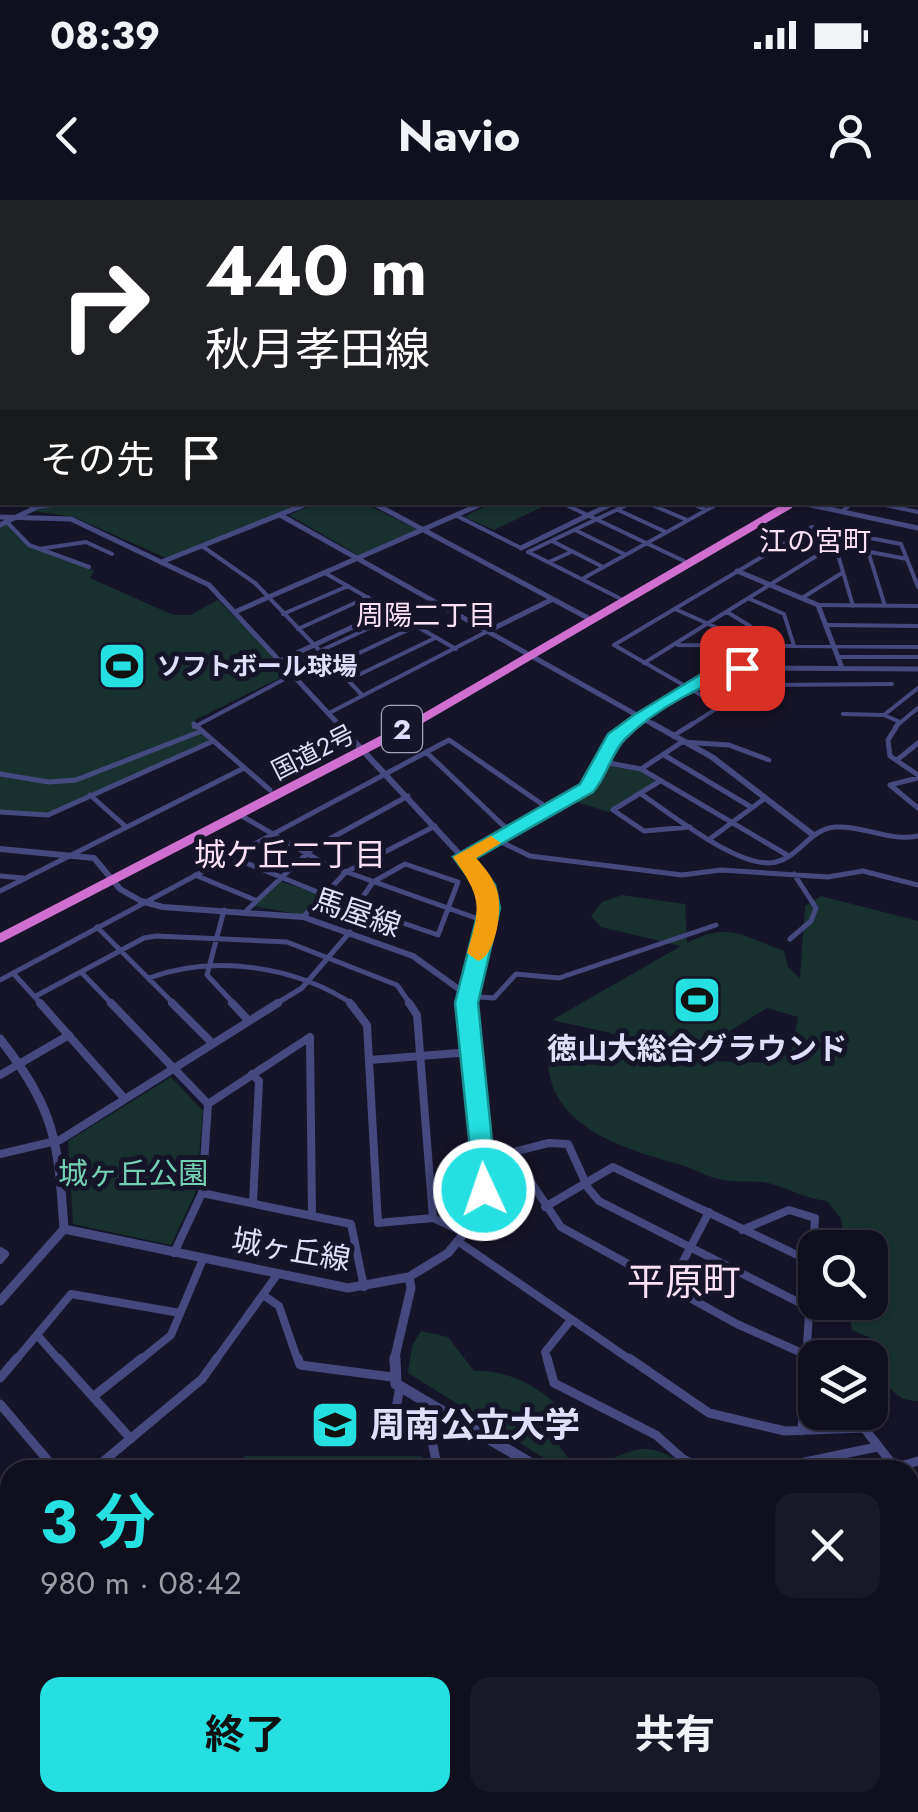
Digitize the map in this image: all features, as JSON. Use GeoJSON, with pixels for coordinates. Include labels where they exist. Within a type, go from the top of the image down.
{"type":"FeatureCollection","features":[{"type":"Feature","properties":{"kind":"highway","name":"国道2号"},"geometry":{"type":"LineString","coordinates":[[531,654],[781,505]]}},
{"type":"Feature","properties":{"kind":"highway","name":"国道2号"},"geometry":{"type":"LineString","coordinates":[[110,876],[239,814],[531,654],[790,505]]}},
{"type":"Feature","properties":{"kind":"highway","name":"国道2号"},"geometry":{"type":"LineString","coordinates":[[0,934],[270,790],[362,746]]}},
{"type":"Feature","properties":{"kind":"street"},"geometry":{"type":"LineString","coordinates":[[2,521],[32,505]]}},
{"type":"Feature","properties":{"kind":"street"},"geometry":{"type":"LineString","coordinates":[[164,561],[305,505]]}},
{"type":"Feature","properties":{"kind":"street"},"geometry":{"type":"LineString","coordinates":[[376,505],[588,618]]}},
{"type":"Feature","properties":{"kind":"street"},"geometry":{"type":"LineString","coordinates":[[237,611],[480,505]]}},
{"type":"Feature","properties":{"kind":"street"},"geometry":{"type":"LineString","coordinates":[[652,505],[688,520]]}},
{"type":"Feature","properties":{"kind":"street"},"geometry":{"type":"LineString","coordinates":[[696,505],[707,510]]}},
{"type":"Feature","properties":{"kind":"street"},"geometry":{"type":"LineString","coordinates":[[582,579],[716,505]]}},
{"type":"Feature","properties":{"kind":"street"},"geometry":{"type":"LineString","coordinates":[[809,505],[918,528]]}},
{"type":"Feature","properties":{"kind":"street"},"geometry":{"type":"LineString","coordinates":[[842,512],[850,505]]}},
{"type":"Feature","properties":{"kind":"street"},"geometry":{"type":"LineString","coordinates":[[884,505],[918,512]]}},
{"type":"Feature","properties":{"kind":"street"},"geometry":{"type":"LineString","coordinates":[[567,506],[684,561]]}},
{"type":"Feature","properties":{"kind":"street"},"geometry":{"type":"LineString","coordinates":[[457,516],[521,548],[616,506],[667,532]]}},
{"type":"Feature","properties":{"kind":"street"},"geometry":{"type":"LineString","coordinates":[[616,506],[597,520],[528,552],[620,599]]}},
{"type":"Feature","properties":{"kind":"street"},"geometry":{"type":"LineString","coordinates":[[280,515],[712,757],[812,834]]}},
{"type":"Feature","properties":{"kind":"street"},"geometry":{"type":"LineString","coordinates":[[15,516],[70,519],[209,585],[387,772],[485,885],[488,922],[467,995],[484,1159],[481,1204],[462,1238]]}},
{"type":"Feature","properties":{"kind":"street"},"geometry":{"type":"LineString","coordinates":[[2,521],[38,549],[90,567]]}},
{"type":"Feature","properties":{"kind":"street"},"geometry":{"type":"LineString","coordinates":[[673,736],[720,706],[614,646],[675,608],[812,527],[900,544],[918,587]]}},
{"type":"Feature","properties":{"kind":"street"},"geometry":{"type":"LineString","coordinates":[[575,530],[626,555]]}},
{"type":"Feature","properties":{"kind":"street"},"geometry":{"type":"LineString","coordinates":[[831,531],[853,606]]}},
{"type":"Feature","properties":{"kind":"street"},"geometry":{"type":"LineString","coordinates":[[552,541],[604,567]]}},
{"type":"Feature","properties":{"kind":"street"},"geometry":{"type":"LineString","coordinates":[[38,549],[95,542],[112,554]]}},
{"type":"Feature","properties":{"kind":"street"},"geometry":{"type":"LineString","coordinates":[[644,663],[834,545],[907,559]]}},
{"type":"Feature","properties":{"kind":"street"},"geometry":{"type":"LineString","coordinates":[[202,546],[241,570],[362,695]]}},
{"type":"Feature","properties":{"kind":"street"},"geometry":{"type":"LineString","coordinates":[[548,562],[572,551]]}},
{"type":"Feature","properties":{"kind":"street"},"geometry":{"type":"LineString","coordinates":[[868,552],[885,606]]}},
{"type":"Feature","properties":{"kind":"street"},"geometry":{"type":"LineString","coordinates":[[737,572],[818,605],[918,606]]}},
{"type":"Feature","properties":{"kind":"street"},"geometry":{"type":"LineString","coordinates":[[325,573],[389,610]]}},
{"type":"Feature","properties":{"kind":"street"},"geometry":{"type":"LineString","coordinates":[[802,598],[842,573]]}},
{"type":"Feature","properties":{"kind":"street"},"geometry":{"type":"LineString","coordinates":[[283,614],[348,586]]}},
{"type":"Feature","properties":{"kind":"street"},"geometry":{"type":"LineString","coordinates":[[298,628],[368,597]]}},
{"type":"Feature","properties":{"kind":"street"},"geometry":{"type":"LineString","coordinates":[[749,598],[784,614],[794,646]]}},
{"type":"Feature","properties":{"kind":"street"},"geometry":{"type":"LineString","coordinates":[[331,712],[553,599]]}},
{"type":"Feature","properties":{"kind":"street"},"geometry":{"type":"LineString","coordinates":[[818,605],[849,685]]}},
{"type":"Feature","properties":{"kind":"street"},"geometry":{"type":"LineString","coordinates":[[675,608],[731,634],[734,645]]}},
{"type":"Feature","properties":{"kind":"street"},"geometry":{"type":"LineString","coordinates":[[282,660],[389,610]]}},
{"type":"Feature","properties":{"kind":"street"},"geometry":{"type":"LineString","coordinates":[[726,612],[747,620],[768,685],[892,684]]}},
{"type":"Feature","properties":{"kind":"street"},"geometry":{"type":"LineString","coordinates":[[288,666],[396,615],[456,648]]}},
{"type":"Feature","properties":{"kind":"street"},"geometry":{"type":"LineString","coordinates":[[827,625],[918,626]]}},
{"type":"Feature","properties":{"kind":"street"},"geometry":{"type":"LineString","coordinates":[[334,665],[415,626]]}},
{"type":"Feature","properties":{"kind":"street"},"geometry":{"type":"LineString","coordinates":[[348,680],[436,638]]}},
{"type":"Feature","properties":{"kind":"street"},"geometry":{"type":"LineString","coordinates":[[676,644],[918,647]]}},
{"type":"Feature","properties":{"kind":"street"},"geometry":{"type":"LineString","coordinates":[[839,656],[918,657]]}},
{"type":"Feature","properties":{"kind":"street"},"geometry":{"type":"LineString","coordinates":[[463,857],[586,788],[604,762],[614,738],[688,688],[722,671],[918,669]]}},
{"type":"Feature","properties":{"kind":"street"},"geometry":{"type":"LineString","coordinates":[[270,790],[192,725],[295,674]]}},
{"type":"Feature","properties":{"kind":"street"},"geometry":{"type":"LineString","coordinates":[[884,714],[918,688]]}},
{"type":"Feature","properties":{"kind":"street"},"geometry":{"type":"LineString","coordinates":[[918,708],[914,716],[900,722],[887,742],[890,756],[918,777]]}},
{"type":"Feature","properties":{"kind":"street"},"geometry":{"type":"LineString","coordinates":[[843,714],[884,714],[900,722]]}},
{"type":"Feature","properties":{"kind":"street"},"geometry":{"type":"LineString","coordinates":[[0,774],[50,782],[76,780],[199,732]]}},
{"type":"Feature","properties":{"kind":"street"},"geometry":{"type":"LineString","coordinates":[[0,980],[449,740],[550,809]]}},
{"type":"Feature","properties":{"kind":"street"},"geometry":{"type":"LineString","coordinates":[[0,812],[48,815],[211,742]]}},
{"type":"Feature","properties":{"kind":"street"},"geometry":{"type":"LineString","coordinates":[[641,770],[682,742],[730,745],[768,760]]}},
{"type":"Feature","properties":{"kind":"street"},"geometry":{"type":"LineString","coordinates":[[897,760],[918,743]]}},
{"type":"Feature","properties":{"kind":"street"},"geometry":{"type":"LineString","coordinates":[[426,752],[510,832]]}},
{"type":"Feature","properties":{"kind":"street"},"geometry":{"type":"LineString","coordinates":[[664,755],[751,808]]}},
{"type":"Feature","properties":{"kind":"street"},"geometry":{"type":"LineString","coordinates":[[604,762],[641,770],[788,856]]}},
{"type":"Feature","properties":{"kind":"street"},"geometry":{"type":"LineString","coordinates":[[0,891],[244,768]]}},
{"type":"Feature","properties":{"kind":"street"},"geometry":{"type":"LineString","coordinates":[[918,777],[890,785],[918,808]]}},
{"type":"Feature","properties":{"kind":"street"},"geometry":{"type":"LineString","coordinates":[[660,781],[612,810],[644,831],[692,826]]}},
{"type":"Feature","properties":{"kind":"street"},"geometry":{"type":"LineString","coordinates":[[642,794],[756,863],[777,862],[812,834],[832,826],[870,831],[898,842],[918,836]]}},
{"type":"Feature","properties":{"kind":"street"},"geometry":{"type":"LineString","coordinates":[[90,795],[125,826]]}},
{"type":"Feature","properties":{"kind":"street"},"geometry":{"type":"LineString","coordinates":[[247,910],[306,853],[409,796]]}},
{"type":"Feature","properties":{"kind":"street"},"geometry":{"type":"LineString","coordinates":[[712,838],[764,799]]}},
{"type":"Feature","properties":{"kind":"street"},"geometry":{"type":"LineString","coordinates":[[239,814],[267,836],[346,872],[488,922]]}},
{"type":"Feature","properties":{"kind":"street"},"geometry":{"type":"LineString","coordinates":[[303,917],[346,872],[436,826]]}},
{"type":"Feature","properties":{"kind":"street"},"geometry":{"type":"LineString","coordinates":[[496,840],[530,856],[682,875],[722,870],[828,877],[862,871],[918,885]]}},
{"type":"Feature","properties":{"kind":"street"},"geometry":{"type":"LineString","coordinates":[[0,849],[94,858],[140,902]]}},
{"type":"Feature","properties":{"kind":"street"},"geometry":{"type":"LineString","coordinates":[[229,856],[325,895]]}},
{"type":"Feature","properties":{"kind":"street"},"geometry":{"type":"LineString","coordinates":[[411,864],[458,882],[433,936],[356,907],[373,882],[411,864]]}},
{"type":"Feature","properties":{"kind":"street"},"geometry":{"type":"LineString","coordinates":[[194,874],[255,900]]}},
{"type":"Feature","properties":{"kind":"street"},"geometry":{"type":"LineString","coordinates":[[790,938],[811,921],[816,908],[794,874]]}},
{"type":"Feature","properties":{"kind":"street"},"geometry":{"type":"LineString","coordinates":[[0,876],[24,878]]}},
{"type":"Feature","properties":{"kind":"street","name":"馬屋線"},"geometry":{"type":"LineString","coordinates":[[140,902],[303,917],[431,965],[467,995]]}},
{"type":"Feature","properties":{"kind":"street"},"geometry":{"type":"LineString","coordinates":[[224,910],[210,966],[211,980],[248,1020]]}},
{"type":"Feature","properties":{"kind":"street"},"geometry":{"type":"LineString","coordinates":[[467,995],[494,998],[516,974],[559,978],[716,925]]}},
{"type":"Feature","properties":{"kind":"street"},"geometry":{"type":"LineString","coordinates":[[97,927],[212,1043]]}},
{"type":"Feature","properties":{"kind":"street"},"geometry":{"type":"LineString","coordinates":[[0,1154],[60,1140],[125,1100],[309,983],[350,932]]}},
{"type":"Feature","properties":{"kind":"street"},"geometry":{"type":"LineString","coordinates":[[36,996],[156,936],[287,942],[397,985],[417,1015],[433,1218]]}},
{"type":"Feature","properties":{"kind":"street"},"geometry":{"type":"LineString","coordinates":[[149,978],[176,966],[262,970],[350,1000],[364,1017],[370,1060],[378,1223],[433,1218],[571,1320],[709,1413],[785,1431],[864,1428],[885,1460]]}},
{"type":"Feature","properties":{"kind":"street"},"geometry":{"type":"LineString","coordinates":[[81,972],[208,1104],[202,1193],[174,1252]]}},
{"type":"Feature","properties":{"kind":"street"},"geometry":{"type":"LineString","coordinates":[[12,973],[125,1100]]}},
{"type":"Feature","properties":{"kind":"street"},"geometry":{"type":"LineString","coordinates":[[0,1074],[68,1035]]}},
{"type":"Feature","properties":{"kind":"street"},"geometry":{"type":"LineString","coordinates":[[208,1104],[310,1037],[312,1216]]}},
{"type":"Feature","properties":{"kind":"street"},"geometry":{"type":"LineString","coordinates":[[0,1039],[50,1109],[60,1140],[64,1229],[0,1301]]}},
{"type":"Feature","properties":{"kind":"street"},"geometry":{"type":"LineString","coordinates":[[370,1060],[471,1052]]}},
{"type":"Feature","properties":{"kind":"street"},"geometry":{"type":"LineString","coordinates":[[252,1074],[259,1080],[252,1204]]}},
{"type":"Feature","properties":{"kind":"street"},"geometry":{"type":"LineString","coordinates":[[484,1159],[514,1157],[549,1142],[568,1144],[576,1156],[584,1185],[599,1201],[798,1302]]}},
{"type":"Feature","properties":{"kind":"street"},"geometry":{"type":"LineString","coordinates":[[514,1157],[560,1227],[798,1351]]}},
{"type":"Feature","properties":{"kind":"street"},"geometry":{"type":"LineString","coordinates":[[545,1207],[613,1167],[798,1256]]}},
{"type":"Feature","properties":{"kind":"street"},"geometry":{"type":"LineString","coordinates":[[202,1193],[350,1224],[364,1288]]}},
{"type":"Feature","properties":{"kind":"street"},"geometry":{"type":"LineString","coordinates":[[742,1230],[789,1210],[813,1214],[813,1230]]}},
{"type":"Feature","properties":{"kind":"street"},"geometry":{"type":"LineString","coordinates":[[670,1286],[709,1212]]}},
{"type":"Feature","properties":{"kind":"street","name":"城ヶ丘線"},"geometry":{"type":"LineString","coordinates":[[64,1229],[330,1286],[364,1288],[409,1277],[462,1238]]}},
{"type":"Feature","properties":{"kind":"street"},"geometry":{"type":"LineString","coordinates":[[0,1251],[6,1254],[0,1260]]}},
{"type":"Feature","properties":{"kind":"street"},"geometry":{"type":"LineString","coordinates":[[94,1396],[164,1342],[203,1259]]}},
{"type":"Feature","properties":{"kind":"street"},"geometry":{"type":"LineString","coordinates":[[105,1460],[202,1379],[266,1297],[277,1275]]}},
{"type":"Feature","properties":{"kind":"street"},"geometry":{"type":"LineString","coordinates":[[392,1377],[411,1288],[409,1277]]}},
{"type":"Feature","properties":{"kind":"street"},"geometry":{"type":"LineString","coordinates":[[0,1378],[71,1294],[180,1313]]}},
{"type":"Feature","properties":{"kind":"street"},"geometry":{"type":"LineString","coordinates":[[266,1297],[279,1306],[300,1365],[392,1377],[400,1387],[525,1460]]}},
{"type":"Feature","properties":{"kind":"street"},"geometry":{"type":"LineString","coordinates":[[571,1320],[545,1352],[554,1383],[656,1434],[685,1460]]}},
{"type":"Feature","properties":{"kind":"street"},"geometry":{"type":"LineString","coordinates":[[37,1334],[131,1439]]}},
{"type":"Feature","properties":{"kind":"street"},"geometry":{"type":"LineString","coordinates":[[400,1387],[396,1408],[430,1432],[437,1460]]}},
{"type":"Feature","properties":{"kind":"street"},"geometry":{"type":"LineString","coordinates":[[0,1404],[48,1460]]}},
{"type":"Feature","properties":{"kind":"street"},"geometry":{"type":"LineString","coordinates":[[814,1460],[877,1447]]}},
{"type":"Feature","properties":{"kind":"street"},"geometry":{"type":"LineString","coordinates":[[0,1533],[0,1550]]}},
{"type":"Feature","properties":{"kind":"street"},"geometry":{"type":"LineString","coordinates":[[304,1812],[326,1812]]}},
{"type":"Feature","properties":{"kind":"green space"},"geometry":{"type":"Polygon","coordinates":[[[34,505],[299,505],[166,558],[74,517],[33,511],[34,505]]]}},
{"type":"Feature","properties":{"kind":"green space"},"geometry":{"type":"Polygon","coordinates":[[[313,505],[368,505],[418,530],[358,555],[289,515],[313,505]]]}},
{"type":"Feature","properties":{"kind":"green space"},"geometry":{"type":"Polygon","coordinates":[[[488,505],[542,507],[494,530],[464,517],[488,505]]]}},
{"type":"Feature","properties":{"kind":"green space"},"geometry":{"type":"Polygon","coordinates":[[[5,522],[29,544],[79,561],[94,571],[90,578],[173,615],[190,615],[218,600],[290,673],[195,720],[193,724],[211,741],[44,816],[0,812],[0,525],[5,522]]]}},
{"type":"Feature","properties":{"kind":"green space"},"geometry":{"type":"Polygon","coordinates":[[[608,765],[640,771],[655,781],[609,812],[573,801],[602,779],[608,765]]]}},
{"type":"Feature","properties":{"kind":"green space"},"geometry":{"type":"Polygon","coordinates":[[[280,881],[321,895],[302,915],[253,906],[280,881]]]}},
{"type":"Feature","properties":{"kind":"green space"},"geometry":{"type":"Polygon","coordinates":[[[622,895],[685,904],[687,943],[714,933],[746,936],[784,951],[788,967],[800,978],[805,906],[821,896],[918,921],[918,1401],[894,1393],[888,1384],[888,1340],[872,1340],[852,1330],[850,1320],[888,1320],[888,1230],[843,1230],[841,1219],[827,1201],[768,1183],[716,1179],[632,1150],[588,1128],[570,1114],[557,1095],[549,1073],[548,1046],[621,1060],[667,1059],[611,1033],[552,1020],[681,946],[601,927],[591,916],[602,902],[622,895]],[[767,1008],[683,1060],[771,1063],[792,1049],[798,1017],[767,1008]]]}},
{"type":"Feature","properties":{"kind":"green space","name":"城ヶ丘公園"},"geometry":{"type":"Polygon","coordinates":[[[171,1077],[203,1111],[196,1192],[171,1245],[73,1224],[68,1141],[171,1077]]]}},
{"type":"Feature","properties":{"kind":"green space"},"geometry":{"type":"Polygon","coordinates":[[[421,1331],[448,1337],[474,1371],[518,1379],[537,1389],[555,1403],[549,1432],[570,1460],[547,1460],[408,1373],[412,1346],[421,1331]]]}},
{"type":"Feature","properties":{"kind":"green space"},"geometry":{"type":"Polygon","coordinates":[[[642,1449],[675,1460],[605,1460],[642,1449]]]}},
{"type":"Feature","properties":{"kind":"green space"},"geometry":{"type":"Polygon","coordinates":[[[244,1456],[421,1456],[424,1460],[243,1460],[244,1456]]]}},
{"type":"Feature","properties":{"kind":"slow traffic"},"geometry":{"type":"LineString","coordinates":[[478,953],[488,922],[488,895],[479,874],[463,857],[491,843]]}},
{"type":"Feature","properties":{"kind":"place","name":"ソフトボール球場"},"geometry":{"type":"Point","coordinates":[122,666]}},
{"type":"Feature","properties":{"kind":"place","name":"徳山大総合グラウンド"},"geometry":{"type":"Point","coordinates":[697,1000]}},
{"type":"Feature","properties":{"kind":"place","name":"周南公立大学"},"geometry":{"type":"Point","coordinates":[335,1425]}},
{"type":"Feature","properties":{"kind":"district","name":"江の宮町"},"geometry":{"type":"Point","coordinates":[815,541]}},
{"type":"Feature","properties":{"kind":"district","name":"周陽二丁目"},"geometry":{"type":"Point","coordinates":[426,615]}},
{"type":"Feature","properties":{"kind":"district","name":"城ケ丘二丁目"},"geometry":{"type":"Point","coordinates":[290,855]}},
{"type":"Feature","properties":{"kind":"district","name":"平原町"},"geometry":{"type":"Point","coordinates":[684,1282]}},
{"type":"Feature","properties":{"kind":"route"},"geometry":{"type":"LineString","coordinates":[[484,1190],[486,1174],[467,995],[490,908],[485,885],[463,857],[586,788],[597,777],[614,738],[640,719],[714,674],[742,668]]}}]}
